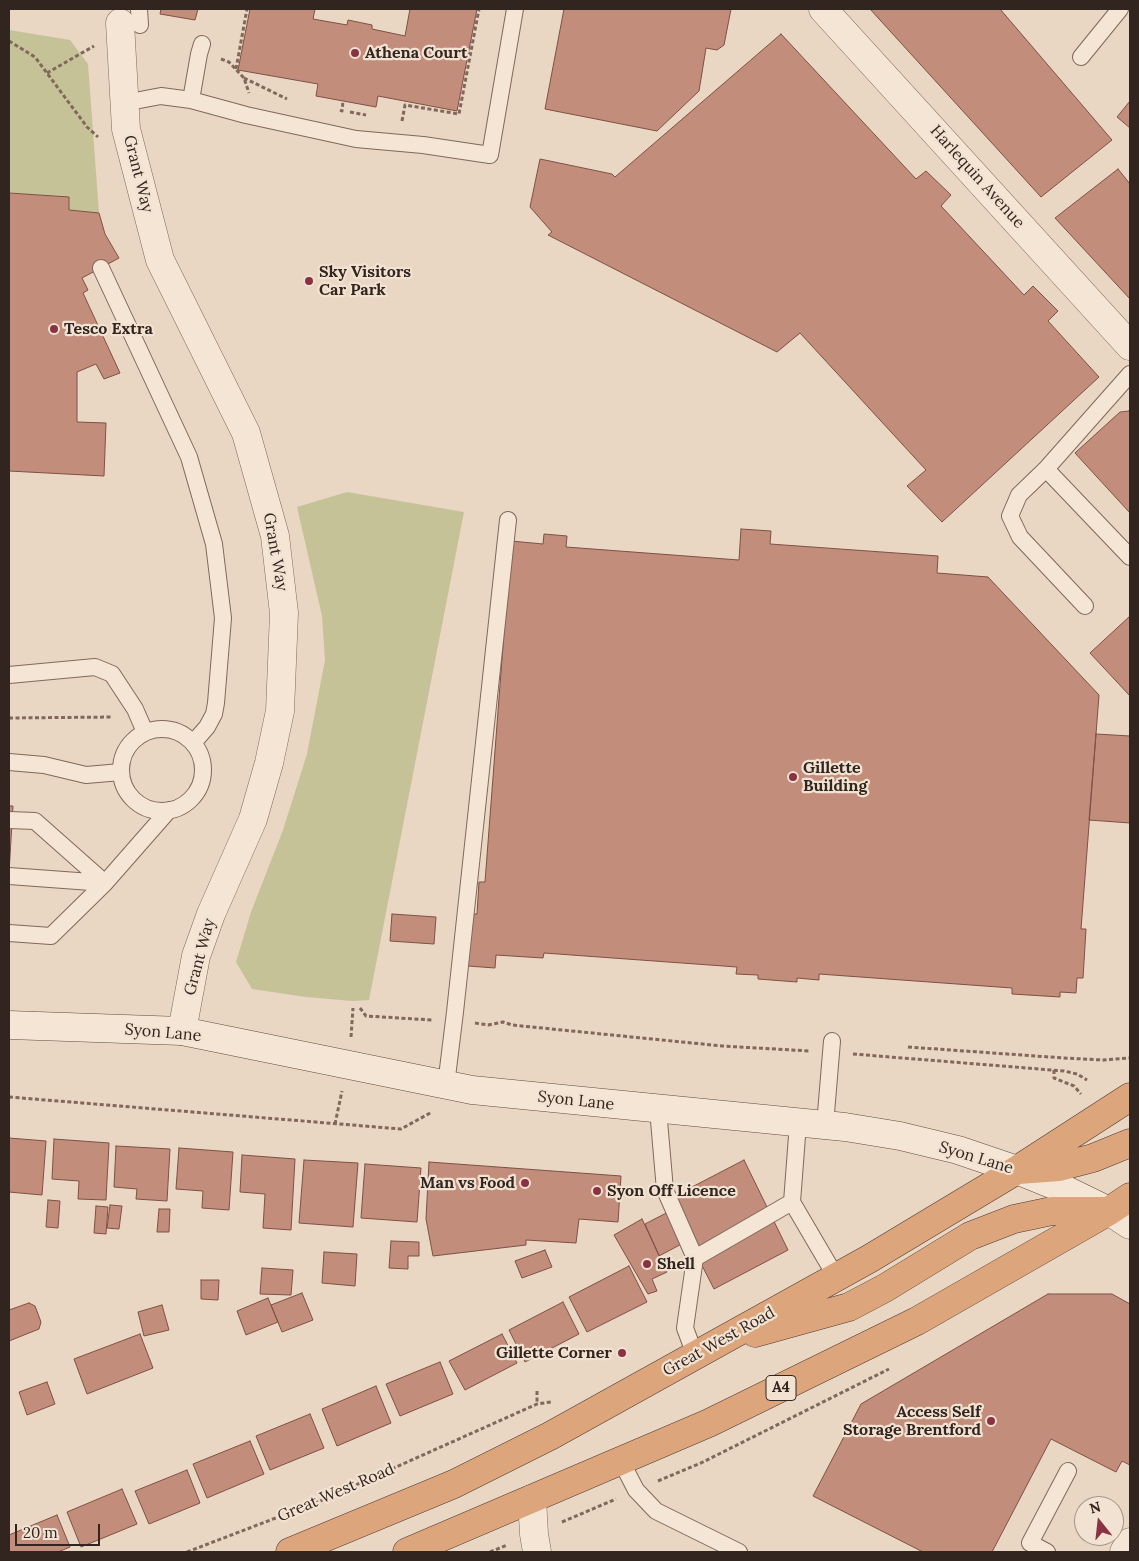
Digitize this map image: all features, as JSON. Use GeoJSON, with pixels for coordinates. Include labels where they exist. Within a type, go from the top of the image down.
{"type":"FeatureCollection","features":[{"type":"Feature","properties":{"kind":"highway","name":"Great West Road"},"geometry":{"type":"LineString","coordinates":[[290,1552],[454,1484],[550,1436],[869,1259],[1017,1170],[1130,1097]]}},
{"type":"Feature","properties":{"kind":"highway"},"geometry":{"type":"LineString","coordinates":[[1017,1170],[1060,1167],[1093,1158],[1130,1142]]}},
{"type":"Feature","properties":{"kind":"highway"},"geometry":{"type":"LineString","coordinates":[[704,1350],[849,1307],[886,1288],[970,1236],[1014,1219],[1052,1211],[1123,1211]]}},
{"type":"Feature","properties":{"kind":"highway","name":"A4"},"geometry":{"type":"LineString","coordinates":[[407,1552],[709,1423],[918,1321],[1123,1211]]}},
{"type":"Feature","properties":{"kind":"street","name":"Harlequin Avenue"},"geometry":{"type":"LineString","coordinates":[[823,9],[1130,346]]}},
{"type":"Feature","properties":{"kind":"street","name":"Grant Way"},"geometry":{"type":"LineString","coordinates":[[130,16],[124,93],[126,129],[160,260],[246,433],[275,536],[284,613],[280,712],[269,762],[253,820],[211,914],[196,956],[182,1031]]}},
{"type":"Feature","properties":{"kind":"street","name":"Syon Lane"},"geometry":{"type":"LineString","coordinates":[[9,1025],[182,1031],[459,1087],[845,1127],[958,1150],[1017,1170],[1123,1211]]}},
{"type":"Feature","properties":{"kind":"street"},"geometry":{"type":"LineString","coordinates":[[532,1499],[535,1543]]}},
{"type":"Feature","properties":{"kind":"street"},"geometry":{"type":"LineString","coordinates":[[1124,1552],[1130,1542]]}},
{"type":"Feature","properties":{"kind":"lane"},"geometry":{"type":"LineString","coordinates":[[124,93],[192,100],[246,115],[356,139],[423,145],[490,155],[515,9]]}},
{"type":"Feature","properties":{"kind":"lane"},"geometry":{"type":"LineString","coordinates":[[1081,57],[1120,9]]}},
{"type":"Feature","properties":{"kind":"lane"},"geometry":{"type":"LineString","coordinates":[[192,100],[202,44]]}},
{"type":"Feature","properties":{"kind":"lane"},"geometry":{"type":"LineString","coordinates":[[101,268],[190,457],[214,544],[223,618],[216,703],[214,714],[207,727],[193,743]]}},
{"type":"Feature","properties":{"kind":"lane"},"geometry":{"type":"LineString","coordinates":[[1086,606],[1020,537],[1010,516],[1019,495],[1046,469],[1130,374]]}},
{"type":"Feature","properties":{"kind":"lane"},"geometry":{"type":"LineString","coordinates":[[1046,469],[1130,557]]}},
{"type":"Feature","properties":{"kind":"lane"},"geometry":{"type":"LineString","coordinates":[[459,1087],[455,1012],[508,520]]}},
{"type":"Feature","properties":{"kind":"lane"},"geometry":{"type":"LineString","coordinates":[[9,675],[95,667],[112,674],[135,709],[145,732]]}},
{"type":"Feature","properties":{"kind":"lane"},"geometry":{"type":"LineString","coordinates":[[155,729],[167,729],[178,732],[189,739],[197,748],[202,760],[203,773],[199,786],[192,798],[181,806],[169,810],[155,810],[142,806],[131,797],[124,785],[121,772],[122,760],[126,749],[145,732],[155,729]]}},
{"type":"Feature","properties":{"kind":"lane"},"geometry":{"type":"LineString","coordinates":[[9,762],[44,765],[86,776],[121,772]]}},
{"type":"Feature","properties":{"kind":"lane"},"geometry":{"type":"LineString","coordinates":[[9,933],[51,936],[105,883],[169,810]]}},
{"type":"Feature","properties":{"kind":"lane"},"geometry":{"type":"LineString","coordinates":[[9,820],[35,821],[105,883]]}},
{"type":"Feature","properties":{"kind":"lane"},"geometry":{"type":"LineString","coordinates":[[9,876],[105,883]]}},
{"type":"Feature","properties":{"kind":"lane"},"geometry":{"type":"LineString","coordinates":[[824,1126],[831,1047]]}},
{"type":"Feature","properties":{"kind":"lane"},"geometry":{"type":"LineString","coordinates":[[658,1109],[665,1190],[695,1258],[685,1328],[704,1350]]}},
{"type":"Feature","properties":{"kind":"lane"},"geometry":{"type":"LineString","coordinates":[[798,1123],[792,1202],[836,1276]]}},
{"type":"Feature","properties":{"kind":"lane"},"geometry":{"type":"LineString","coordinates":[[695,1258],[792,1202]]}},
{"type":"Feature","properties":{"kind":"lane"},"geometry":{"type":"LineString","coordinates":[[621,1461],[636,1490],[656,1511],[739,1552]]}},
{"type":"Feature","properties":{"kind":"lane"},"geometry":{"type":"LineString","coordinates":[[1047,1552],[1030,1543],[1068,1471]]}},
{"type":"Feature","properties":{"kind":"path"},"geometry":{"type":"LineString","coordinates":[[236,69],[247,9]]}},
{"type":"Feature","properties":{"kind":"path"},"geometry":{"type":"LineString","coordinates":[[401,128],[405,105],[460,114],[479,9]]}},
{"type":"Feature","properties":{"kind":"path"},"geometry":{"type":"LineString","coordinates":[[9,41],[35,57],[86,127],[104,143]]}},
{"type":"Feature","properties":{"kind":"path"},"geometry":{"type":"LineString","coordinates":[[46,73],[99,44]]}},
{"type":"Feature","properties":{"kind":"path"},"geometry":{"type":"LineString","coordinates":[[214,56],[229,62],[236,69],[244,78],[250,95]]}},
{"type":"Feature","properties":{"kind":"path"},"geometry":{"type":"LineString","coordinates":[[244,78],[289,100]]}},
{"type":"Feature","properties":{"kind":"path"},"geometry":{"type":"LineString","coordinates":[[344,101],[340,110],[372,116]]}},
{"type":"Feature","properties":{"kind":"path"},"geometry":{"type":"LineString","coordinates":[[9,718],[114,717]]}},
{"type":"Feature","properties":{"kind":"path"},"geometry":{"type":"LineString","coordinates":[[350,1041],[353,1008]]}},
{"type":"Feature","properties":{"kind":"path"},"geometry":{"type":"LineString","coordinates":[[360,1008],[366,1016],[442,1020]]}},
{"type":"Feature","properties":{"kind":"path"},"geometry":{"type":"LineString","coordinates":[[474,1023],[503,1022],[512,1025],[722,1046],[831,1047],[1054,1070],[1077,1074],[1087,1080]]}},
{"type":"Feature","properties":{"kind":"path"},"geometry":{"type":"LineString","coordinates":[[908,1047],[1103,1060],[1130,1058]]}},
{"type":"Feature","properties":{"kind":"path"},"geometry":{"type":"LineString","coordinates":[[1054,1070],[1054,1078],[1074,1086],[1083,1097]]}},
{"type":"Feature","properties":{"kind":"path"},"geometry":{"type":"LineString","coordinates":[[335,1124],[343,1086]]}},
{"type":"Feature","properties":{"kind":"path"},"geometry":{"type":"LineString","coordinates":[[9,1097],[401,1129],[459,1087]]}},
{"type":"Feature","properties":{"kind":"path","name":"Great West Road"},"geometry":{"type":"LineString","coordinates":[[187,1552],[320,1501],[537,1404],[537,1391]]}},
{"type":"Feature","properties":{"kind":"path"},"geometry":{"type":"LineString","coordinates":[[490,1552],[535,1543],[636,1490],[701,1463]]}},
{"type":"Feature","properties":{"kind":"shaded area"},"geometry":{"type":"Polygon","coordinates":[[[9,30],[70,40],[88,64],[99,213],[69,210],[69,197],[9,193],[9,30]]]}},
{"type":"Feature","properties":{"kind":"shaded area"},"geometry":{"type":"Polygon","coordinates":[[[347,492],[464,512],[369,1000],[352,1001],[306,997],[252,989],[236,962],[251,912],[283,830],[307,754],[325,660],[322,616],[297,507],[347,492]]]}},
{"type":"Feature","properties":{"kind":"building"},"geometry":{"type":"Polygon","coordinates":[[[161,9],[198,9],[195,20],[160,14],[161,9]]]}},
{"type":"Feature","properties":{"kind":"building","name":"Athena Court"},"geometry":{"type":"Polygon","coordinates":[[[250,9],[315,9],[313,19],[347,25],[348,20],[372,25],[372,29],[405,36],[410,9],[477,9],[457,111],[378,96],[376,107],[316,96],[318,84],[238,70],[250,9]]]}},
{"type":"Feature","properties":{"kind":"building"},"geometry":{"type":"Polygon","coordinates":[[[564,9],[731,9],[724,45],[717,50],[706,48],[699,91],[657,131],[545,109],[564,9]]]}},
{"type":"Feature","properties":{"kind":"building"},"geometry":{"type":"Polygon","coordinates":[[[870,9],[1000,9],[1112,140],[1041,197],[870,9]]]}},
{"type":"Feature","properties":{"kind":"building"},"geometry":{"type":"Polygon","coordinates":[[[781,34],[916,179],[926,171],[951,195],[941,206],[1024,295],[1033,286],[1058,311],[1048,321],[1099,377],[942,522],[907,486],[926,470],[800,333],[777,352],[548,235],[552,232],[530,207],[540,159],[612,174],[615,177],[781,34]]]}},
{"type":"Feature","properties":{"kind":"building"},"geometry":{"type":"Polygon","coordinates":[[[1130,101],[1130,128],[1117,117],[1130,101]]]}},
{"type":"Feature","properties":{"kind":"building"},"geometry":{"type":"Polygon","coordinates":[[[1118,169],[1130,184],[1130,299],[1055,218],[1118,169]]]}},
{"type":"Feature","properties":{"kind":"building","name":"Tesco Extra"},"geometry":{"type":"Polygon","coordinates":[[[9,193],[69,197],[69,210],[99,213],[105,234],[119,258],[82,278],[88,290],[83,293],[120,373],[104,379],[96,364],[77,372],[77,422],[106,423],[104,476],[9,471],[9,193]]]}},
{"type":"Feature","properties":{"kind":"building"},"geometry":{"type":"Polygon","coordinates":[[[1129,411],[1130,513],[1075,453],[1120,412],[1129,411]]]}},
{"type":"Feature","properties":{"kind":"building","name":"Gillette Building"},"geometry":{"type":"Polygon","coordinates":[[[741,529],[771,531],[770,544],[938,556],[937,573],[988,577],[1099,695],[1081,929],[1086,929],[1083,978],[1077,978],[1076,993],[1060,992],[1060,997],[1012,994],[1012,988],[819,974],[819,980],[797,978],[797,982],[758,979],[758,975],[736,974],[737,967],[544,953],[543,958],[496,955],[495,968],[468,966],[472,914],[477,914],[479,882],[485,882],[511,541],[543,544],[544,534],[567,536],[566,547],[739,560],[741,529]]]}},
{"type":"Feature","properties":{"kind":"building"},"geometry":{"type":"Polygon","coordinates":[[[1130,616],[1130,696],[1090,653],[1130,616]]]}},
{"type":"Feature","properties":{"kind":"building"},"geometry":{"type":"Polygon","coordinates":[[[1096,734],[1130,736],[1130,823],[1089,820],[1096,734]]]}},
{"type":"Feature","properties":{"kind":"building"},"geometry":{"type":"Polygon","coordinates":[[[9,806],[13,806],[9,873],[9,806]]]}},
{"type":"Feature","properties":{"kind":"building"},"geometry":{"type":"Polygon","coordinates":[[[392,914],[436,917],[434,944],[390,941],[392,914]]]}},
{"type":"Feature","properties":{"kind":"building"},"geometry":{"type":"Polygon","coordinates":[[[9,1138],[46,1141],[42,1195],[9,1192],[9,1138]]]}},
{"type":"Feature","properties":{"kind":"building"},"geometry":{"type":"Polygon","coordinates":[[[54,1139],[109,1143],[106,1200],[78,1199],[79,1181],[52,1179],[54,1139]]]}},
{"type":"Feature","properties":{"kind":"building"},"geometry":{"type":"Polygon","coordinates":[[[116,1146],[170,1149],[167,1201],[136,1199],[137,1189],[114,1187],[116,1146]]]}},
{"type":"Feature","properties":{"kind":"building"},"geometry":{"type":"Polygon","coordinates":[[[179,1148],[233,1152],[229,1210],[202,1208],[203,1191],[176,1189],[179,1148]]]}},
{"type":"Feature","properties":{"kind":"building"},"geometry":{"type":"Polygon","coordinates":[[[242,1155],[295,1159],[291,1230],[263,1228],[265,1194],[240,1192],[242,1155]]]}},
{"type":"Feature","properties":{"kind":"building"},"geometry":{"type":"Polygon","coordinates":[[[304,1160],[358,1163],[353,1227],[299,1223],[304,1160]]]}},
{"type":"Feature","properties":{"kind":"building","name":"Shell"},"geometry":{"type":"Polygon","coordinates":[[[744,1160],[788,1250],[714,1289],[689,1240],[659,1256],[645,1224],[674,1209],[669,1199],[744,1160]]]}},
{"type":"Feature","properties":{"kind":"building"},"geometry":{"type":"Polygon","coordinates":[[[429,1162],[621,1176],[618,1222],[579,1219],[576,1243],[526,1240],[526,1245],[433,1256],[426,1219],[429,1162]]]}},
{"type":"Feature","properties":{"kind":"building"},"geometry":{"type":"Polygon","coordinates":[[[365,1164],[421,1168],[417,1222],[361,1218],[365,1164]]]}},
{"type":"Feature","properties":{"kind":"building"},"geometry":{"type":"Polygon","coordinates":[[[48,1200],[60,1201],[58,1228],[46,1227],[48,1200]]]}},
{"type":"Feature","properties":{"kind":"building"},"geometry":{"type":"Polygon","coordinates":[[[110,1205],[122,1206],[119,1229],[107,1228],[110,1205]]]}},
{"type":"Feature","properties":{"kind":"building"},"geometry":{"type":"Polygon","coordinates":[[[96,1206],[108,1207],[106,1234],[94,1233],[96,1206]]]}},
{"type":"Feature","properties":{"kind":"building"},"geometry":{"type":"Polygon","coordinates":[[[159,1209],[170,1209],[169,1232],[157,1232],[159,1209]]]}},
{"type":"Feature","properties":{"kind":"building","name":"Shell"},"geometry":{"type":"Polygon","coordinates":[[[642,1219],[667,1272],[652,1279],[657,1291],[648,1294],[614,1235],[642,1219]]]}},
{"type":"Feature","properties":{"kind":"building"},"geometry":{"type":"Polygon","coordinates":[[[391,1241],[419,1242],[419,1256],[408,1256],[408,1269],[389,1268],[391,1241]]]}},
{"type":"Feature","properties":{"kind":"building"},"geometry":{"type":"Polygon","coordinates":[[[545,1250],[552,1267],[522,1278],[515,1261],[545,1250]]]}},
{"type":"Feature","properties":{"kind":"building"},"geometry":{"type":"Polygon","coordinates":[[[324,1252],[357,1254],[355,1286],[322,1283],[324,1252]]]}},
{"type":"Feature","properties":{"kind":"building"},"geometry":{"type":"Polygon","coordinates":[[[629,1266],[647,1302],[587,1332],[569,1297],[629,1266]]]}},
{"type":"Feature","properties":{"kind":"building"},"geometry":{"type":"Polygon","coordinates":[[[262,1268],[293,1270],[291,1295],[260,1294],[262,1268]]]}},
{"type":"Feature","properties":{"kind":"building"},"geometry":{"type":"Polygon","coordinates":[[[201,1280],[219,1280],[218,1300],[201,1299],[201,1280]]]}},
{"type":"Feature","properties":{"kind":"building"},"geometry":{"type":"Polygon","coordinates":[[[302,1293],[313,1320],[282,1332],[271,1305],[302,1293]]]}},
{"type":"Feature","properties":{"kind":"building","name":"Access Self Storage Brentford"},"geometry":{"type":"Polygon","coordinates":[[[1048,1294],[1112,1294],[1130,1304],[1130,1465],[1122,1461],[1116,1472],[1051,1439],[992,1552],[923,1552],[813,1496],[861,1404],[1048,1294]]]}},
{"type":"Feature","properties":{"kind":"building"},"geometry":{"type":"Polygon","coordinates":[[[268,1298],[278,1322],[246,1335],[237,1311],[268,1298]]]}},
{"type":"Feature","properties":{"kind":"building"},"geometry":{"type":"Polygon","coordinates":[[[563,1302],[579,1334],[525,1362],[509,1330],[563,1302]]]}},
{"type":"Feature","properties":{"kind":"building"},"geometry":{"type":"Polygon","coordinates":[[[29,1303],[35,1306],[41,1322],[39,1329],[9,1341],[9,1310],[29,1303]]]}},
{"type":"Feature","properties":{"kind":"building"},"geometry":{"type":"Polygon","coordinates":[[[162,1305],[169,1330],[144,1336],[138,1312],[162,1305]]]}},
{"type":"Feature","properties":{"kind":"building"},"geometry":{"type":"Polygon","coordinates":[[[140,1334],[153,1368],[87,1394],[74,1359],[140,1334]]]}},
{"type":"Feature","properties":{"kind":"building"},"geometry":{"type":"Polygon","coordinates":[[[502,1334],[517,1363],[465,1390],[449,1361],[502,1334]]]}},
{"type":"Feature","properties":{"kind":"building"},"geometry":{"type":"Polygon","coordinates":[[[440,1362],[453,1394],[400,1416],[386,1384],[440,1362]]]}},
{"type":"Feature","properties":{"kind":"building"},"geometry":{"type":"Polygon","coordinates":[[[47,1382],[55,1404],[27,1415],[19,1392],[47,1382]]]}},
{"type":"Feature","properties":{"kind":"building"},"geometry":{"type":"Polygon","coordinates":[[[376,1386],[391,1423],[337,1446],[322,1409],[376,1386]]]}},
{"type":"Feature","properties":{"kind":"building"},"geometry":{"type":"Polygon","coordinates":[[[310,1414],[324,1448],[270,1470],[256,1436],[310,1414]]]}},
{"type":"Feature","properties":{"kind":"building"},"geometry":{"type":"Polygon","coordinates":[[[250,1441],[264,1474],[207,1498],[193,1464],[250,1441]]]}},
{"type":"Feature","properties":{"kind":"building"},"geometry":{"type":"Polygon","coordinates":[[[187,1470],[200,1503],[149,1524],[135,1491],[187,1470]]]}},
{"type":"Feature","properties":{"kind":"building"},"geometry":{"type":"Polygon","coordinates":[[[122,1489],[137,1524],[81,1547],[67,1512],[122,1489]]]}},
{"type":"Feature","properties":{"kind":"building"},"geometry":{"type":"Polygon","coordinates":[[[57,1515],[70,1547],[58,1552],[9,1552],[9,1535],[57,1515]]]}},
{"type":"Feature","properties":{"kind":"place","name":"Athena Court"},"geometry":{"type":"Point","coordinates":[355,53]}},
{"type":"Feature","properties":{"kind":"place","name":"Sky Visitors Car Park"},"geometry":{"type":"Point","coordinates":[309,281]}},
{"type":"Feature","properties":{"kind":"place","name":"Tesco Extra"},"geometry":{"type":"Point","coordinates":[54,329]}},
{"type":"Feature","properties":{"kind":"place","name":"Gillette Building"},"geometry":{"type":"Point","coordinates":[793,777]}},
{"type":"Feature","properties":{"kind":"place","name":"Man vs Food"},"geometry":{"type":"Point","coordinates":[525,1183]}},
{"type":"Feature","properties":{"kind":"place","name":"Syon Off Licence"},"geometry":{"type":"Point","coordinates":[597,1191]}},
{"type":"Feature","properties":{"kind":"place","name":"Shell"},"geometry":{"type":"Point","coordinates":[647,1264]}},
{"type":"Feature","properties":{"kind":"place","name":"Gillette Corner"},"geometry":{"type":"Point","coordinates":[622,1353]}},
{"type":"Feature","properties":{"kind":"place","name":"Access Self Storage Brentford"},"geometry":{"type":"Point","coordinates":[991,1421]}}]}
